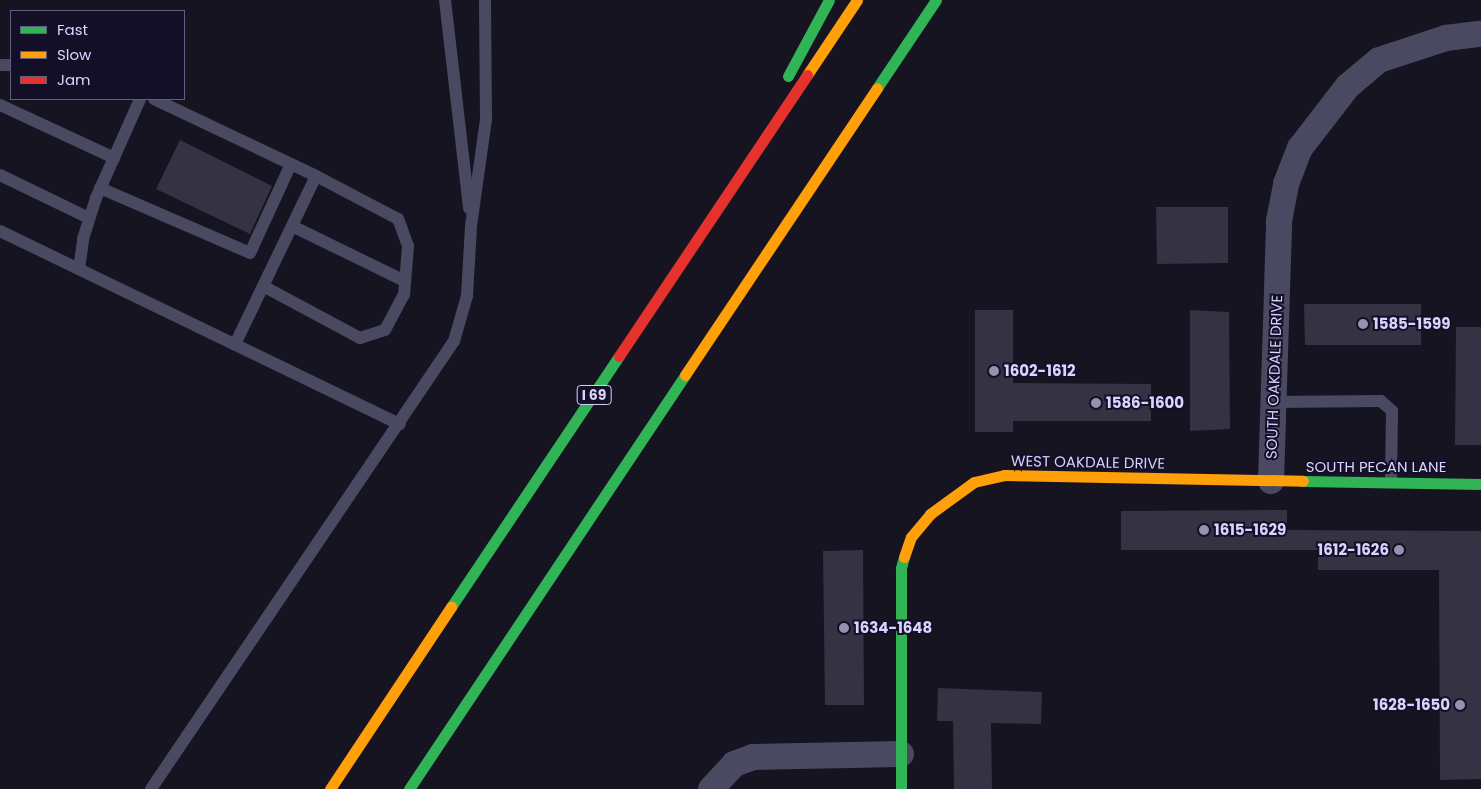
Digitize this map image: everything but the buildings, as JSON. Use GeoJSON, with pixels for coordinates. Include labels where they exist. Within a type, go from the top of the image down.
{"type":"FeatureCollection","features":[{"type":"Feature","properties":{"kind":"main road"},"geometry":{"type":"LineString","coordinates":[[717,210],[829,0]]}},
{"type":"Feature","properties":{"kind":"main road","name":"I 69"},"geometry":{"type":"LineString","coordinates":[[330,789],[858,0]]}},
{"type":"Feature","properties":{"kind":"main road"},"geometry":{"type":"LineString","coordinates":[[409,789],[936,0]]}},
{"type":"Feature","properties":{"kind":"main road","name":"WEST OAKDALE DRIVE"},"geometry":{"type":"LineString","coordinates":[[901,789],[901,568],[911,536],[952,494],[974,482],[1004,475],[1271,482]]}},
{"type":"Feature","properties":{"kind":"main road","name":"SOUTH PECAN LANE"},"geometry":{"type":"LineString","coordinates":[[1271,482],[1481,484]]}},
{"type":"Feature","properties":{"kind":"street","name":"SOUTH OAKDALE DRIVE"},"geometry":{"type":"LineString","coordinates":[[1271,482],[1279,221],[1286,184],[1300,148],[1322,116],[1348,86],[1379,60],[1446,38],[1481,34]]}},
{"type":"Feature","properties":{"kind":"street"},"geometry":{"type":"LineString","coordinates":[[711,789],[734,764],[753,757],[901,754]]}},
{"type":"Feature","properties":{"kind":"lane"},"geometry":{"type":"LineString","coordinates":[[445,0],[471,226]]}},
{"type":"Feature","properties":{"kind":"lane"},"geometry":{"type":"LineString","coordinates":[[151,789],[400,424],[454,341],[467,296],[471,226],[486,119],[485,0]]}},
{"type":"Feature","properties":{"kind":"lane"},"geometry":{"type":"LineString","coordinates":[[79,269],[90,218],[100,188],[140,100]]}},
{"type":"Feature","properties":{"kind":"lane"},"geometry":{"type":"LineString","coordinates":[[156,100],[316,176],[398,219],[408,246],[404,295],[385,330],[360,338],[263,286]]}},
{"type":"Feature","properties":{"kind":"lane"},"geometry":{"type":"LineString","coordinates":[[0,105],[114,158]]}},
{"type":"Feature","properties":{"kind":"lane"},"geometry":{"type":"LineString","coordinates":[[100,188],[250,253],[291,164]]}},
{"type":"Feature","properties":{"kind":"lane"},"geometry":{"type":"LineString","coordinates":[[0,175],[90,218]]}},
{"type":"Feature","properties":{"kind":"lane"},"geometry":{"type":"LineString","coordinates":[[235,344],[316,176]]}},
{"type":"Feature","properties":{"kind":"lane"},"geometry":{"type":"LineString","coordinates":[[292,226],[405,281]]}},
{"type":"Feature","properties":{"kind":"lane"},"geometry":{"type":"LineString","coordinates":[[0,231],[400,424]]}},
{"type":"Feature","properties":{"kind":"lane"},"geometry":{"type":"LineString","coordinates":[[1274,402],[1380,401],[1392,411],[1390,482]]}},
{"type":"Feature","properties":{"kind":"traffic: fast"},"geometry":{"type":"LineString","coordinates":[[788,76],[829,0]]}},
{"type":"Feature","properties":{"kind":"traffic: fast"},"geometry":{"type":"LineString","coordinates":[[877,88],[936,0]]}},
{"type":"Feature","properties":{"kind":"traffic: fast"},"geometry":{"type":"LineString","coordinates":[[451,607],[619,356]]}},
{"type":"Feature","properties":{"kind":"traffic: fast"},"geometry":{"type":"LineString","coordinates":[[409,789],[685,375]]}},
{"type":"Feature","properties":{"kind":"traffic: fast"},"geometry":{"type":"LineString","coordinates":[[1303,481],[1481,484]]}},
{"type":"Feature","properties":{"kind":"traffic: fast"},"geometry":{"type":"LineString","coordinates":[[901,789],[901,568],[904,557]]}},
{"type":"Feature","properties":{"kind":"traffic: slow"},"geometry":{"type":"LineString","coordinates":[[807,75],[857,0]]}},
{"type":"Feature","properties":{"kind":"traffic: slow"},"geometry":{"type":"LineString","coordinates":[[685,375],[877,88]]}},
{"type":"Feature","properties":{"kind":"traffic: slow"},"geometry":{"type":"LineString","coordinates":[[904,557],[911,537],[930,514],[974,482],[1004,475],[1303,481]]}},
{"type":"Feature","properties":{"kind":"traffic: slow"},"geometry":{"type":"LineString","coordinates":[[330,789],[451,607]]}},
{"type":"Feature","properties":{"kind":"traffic: jam"},"geometry":{"type":"LineString","coordinates":[[619,356],[807,75]]}},
{"type":"Feature","properties":{"kind":"place","name":"1585-1599"},"geometry":{"type":"Point","coordinates":[1363,324]}},
{"type":"Feature","properties":{"kind":"place","name":"1602-1612"},"geometry":{"type":"Point","coordinates":[994,371]}},
{"type":"Feature","properties":{"kind":"place","name":"1586-1600"},"geometry":{"type":"Point","coordinates":[1096,403]}},
{"type":"Feature","properties":{"kind":"place","name":"1615-1629"},"geometry":{"type":"Point","coordinates":[1204,530]}},
{"type":"Feature","properties":{"kind":"place","name":"1612-1626"},"geometry":{"type":"Point","coordinates":[1399,550]}},
{"type":"Feature","properties":{"kind":"place","name":"1634-1648"},"geometry":{"type":"Point","coordinates":[844,628]}},
{"type":"Feature","properties":{"kind":"place","name":"1628-1650"},"geometry":{"type":"Point","coordinates":[1460,705]}}]}
